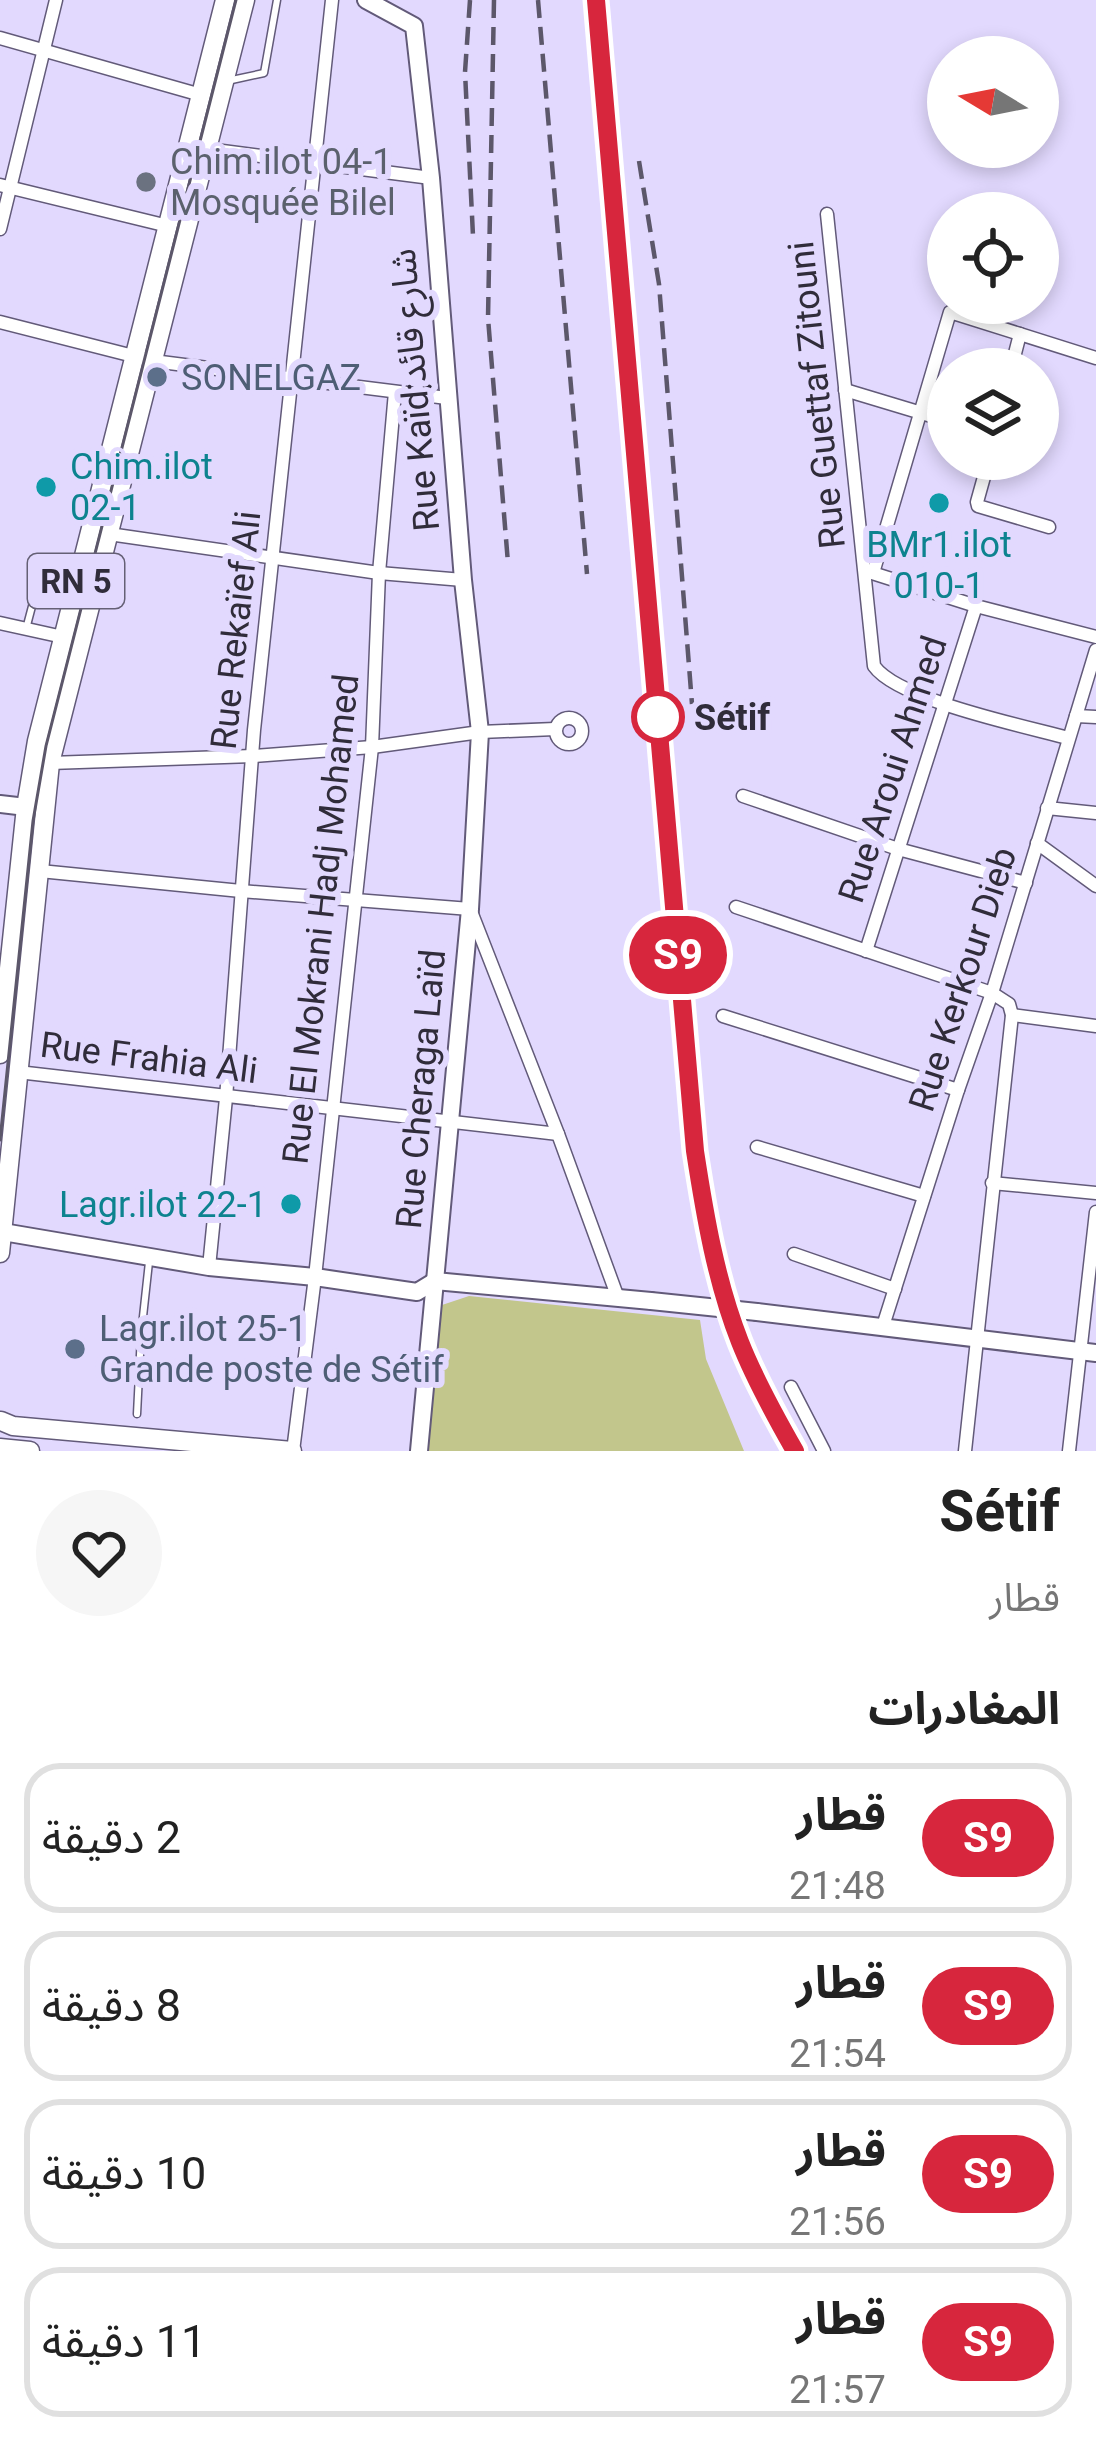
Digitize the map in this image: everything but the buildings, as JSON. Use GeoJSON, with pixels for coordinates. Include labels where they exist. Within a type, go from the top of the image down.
{"type":"FeatureCollection","features":[{"type":"Feature","properties":{"kind":"main road","name":"RN 5"},"geometry":{"type":"LineString","coordinates":[[0,1054],[26,807],[109,533],[168,226],[225,0]]}},
{"type":"Feature","properties":{"kind":"main road","name":"RN 5"},"geometry":{"type":"LineString","coordinates":[[0,1253],[40,871],[37,741],[77,578],[207,149],[245,0]]}},
{"type":"Feature","properties":{"kind":"main road"},"geometry":{"type":"LineString","coordinates":[[0,1420],[13,1426],[292,1451]]}},
{"type":"Feature","properties":{"kind":"main road"},"geometry":{"type":"LineString","coordinates":[[0,1420],[0,1446],[31,1451]]}},
{"type":"Feature","properties":{"kind":"street"},"geometry":{"type":"LineString","coordinates":[[0,229],[5,186],[56,0]]}},
{"type":"Feature","properties":{"kind":"street","name":"Rue Rekaïef Ali"},"geometry":{"type":"LineString","coordinates":[[209,1267],[272,556],[332,0]]}},
{"type":"Feature","properties":{"kind":"street","name":"Rue Kaïd;شارع قائد"},"geometry":{"type":"LineString","coordinates":[[366,0],[414,26],[480,732]]}},
{"type":"Feature","properties":{"kind":"street"},"geometry":{"type":"LineString","coordinates":[[0,38],[201,95]]}},
{"type":"Feature","properties":{"kind":"street"},"geometry":{"type":"LineString","coordinates":[[207,149],[431,178]]}},
{"type":"Feature","properties":{"kind":"street"},"geometry":{"type":"LineString","coordinates":[[5,186],[168,226]]}},
{"type":"Feature","properties":{"kind":"street","name":"Rue Guettaf Zitouni"},"geometry":{"type":"LineString","coordinates":[[827,214],[869,572],[874,666],[882,678],[945,704]]}},
{"type":"Feature","properties":{"kind":"street"},"geometry":{"type":"LineString","coordinates":[[1096,358],[950,312],[869,572],[1096,637]]}},
{"type":"Feature","properties":{"kind":"street"},"geometry":{"type":"LineString","coordinates":[[0,322],[143,358],[447,398]]}},
{"type":"Feature","properties":{"kind":"street"},"geometry":{"type":"LineString","coordinates":[[1016,348],[1020,334]]}},
{"type":"Feature","properties":{"kind":"street"},"geometry":{"type":"LineString","coordinates":[[845,390],[927,414]]}},
{"type":"Feature","properties":{"kind":"street","name":"Rue El Mokrani Hadj Mohamed"},"geometry":{"type":"LineString","coordinates":[[292,1451],[372,747],[379,573],[395,392]]}},
{"type":"Feature","properties":{"kind":"street"},"geometry":{"type":"LineString","coordinates":[[983,480],[978,506],[1049,527]]}},
{"type":"Feature","properties":{"kind":"street"},"geometry":{"type":"LineString","coordinates":[[109,533],[379,573],[463,580]]}},
{"type":"Feature","properties":{"kind":"street","name":"Rue Aroui Ahmed"},"geometry":{"type":"LineString","coordinates":[[866,951],[976,606]]}},
{"type":"Feature","properties":{"kind":"street"},"geometry":{"type":"LineString","coordinates":[[0,623],[63,637]]}},
{"type":"Feature","properties":{"kind":"street","name":"Rue Kerkour Dieb"},"geometry":{"type":"LineString","coordinates":[[883,1326],[992,993],[1096,650]]}},
{"type":"Feature","properties":{"kind":"street"},"geometry":{"type":"LineString","coordinates":[[945,704],[1068,738]]}},
{"type":"Feature","properties":{"kind":"street"},"geometry":{"type":"LineString","coordinates":[[1076,716],[1096,717]]}},
{"type":"Feature","properties":{"kind":"street"},"geometry":{"type":"LineString","coordinates":[[41,767],[372,747],[480,732],[555,728]]}},
{"type":"Feature","properties":{"kind":"street","name":"Rue Cheraga Laïd"},"geometry":{"type":"LineString","coordinates":[[419,1451],[470,909],[480,732]]}},
{"type":"Feature","properties":{"kind":"street"},"geometry":{"type":"LineString","coordinates":[[743,796],[898,849],[1025,884]]}},
{"type":"Feature","properties":{"kind":"street"},"geometry":{"type":"LineString","coordinates":[[0,804],[26,807]]}},
{"type":"Feature","properties":{"kind":"street"},"geometry":{"type":"LineString","coordinates":[[1047,808],[1096,813]]}},
{"type":"Feature","properties":{"kind":"street"},"geometry":{"type":"LineString","coordinates":[[1037,843],[1096,886]]}},
{"type":"Feature","properties":{"kind":"street"},"geometry":{"type":"LineString","coordinates":[[40,871],[470,909],[618,1298]]}},
{"type":"Feature","properties":{"kind":"street"},"geometry":{"type":"LineString","coordinates":[[736,907],[992,993],[1009,1004],[1012,1015],[965,1451]]}},
{"type":"Feature","properties":{"kind":"street"},"geometry":{"type":"LineString","coordinates":[[1012,1015],[1096,1026]]}},
{"type":"Feature","properties":{"kind":"street"},"geometry":{"type":"LineString","coordinates":[[723,1016],[958,1090]]}},
{"type":"Feature","properties":{"kind":"street","name":"Rue Frahia Ali"},"geometry":{"type":"LineString","coordinates":[[18,1072],[559,1134]]}},
{"type":"Feature","properties":{"kind":"street"},"geometry":{"type":"LineString","coordinates":[[757,1147],[924,1196]]}},
{"type":"Feature","properties":{"kind":"street"},"geometry":{"type":"LineString","coordinates":[[992,1184],[1096,1193]]}},
{"type":"Feature","properties":{"kind":"street"},"geometry":{"type":"LineString","coordinates":[[1069,1451],[1088,1352],[1096,1212]]}},
{"type":"Feature","properties":{"kind":"street"},"geometry":{"type":"LineString","coordinates":[[3,1232],[209,1267],[417,1292],[435,1282],[618,1298],[1088,1352]]}},
{"type":"Feature","properties":{"kind":"street"},"geometry":{"type":"LineString","coordinates":[[794,1254],[895,1288]]}},
{"type":"Feature","properties":{"kind":"street"},"geometry":{"type":"LineString","coordinates":[[791,1387],[824,1451]]}},
{"type":"Feature","properties":{"kind":"lane"},"geometry":{"type":"LineString","coordinates":[[224,82],[264,73],[277,0]]}},
{"type":"Feature","properties":{"kind":"lane"},"geometry":{"type":"LineString","coordinates":[[26,629],[35,595],[77,578]]}},
{"type":"Feature","properties":{"kind":"lane"},"geometry":{"type":"LineString","coordinates":[[137,1414],[150,1257]]}},
{"type":"Feature","properties":{"kind":"green space"},"geometry":{"type":"Polygon","coordinates":[[[469,1296],[700,1320],[706,1359],[744,1451],[425,1451],[439,1306],[469,1296]]]}},
{"type":"Feature","properties":{"kind":"tram line"},"geometry":{"type":"LineString","coordinates":[[0,1140],[33,821],[46,746],[236,0]]}},
{"type":"Feature","properties":{"kind":"railway"},"geometry":{"type":"LineString","coordinates":[[470,0],[465,72],[473,236]]}},
{"type":"Feature","properties":{"kind":"railway"},"geometry":{"type":"LineString","coordinates":[[494,0],[488,318],[508,563]]}},
{"type":"Feature","properties":{"kind":"railway"},"geometry":{"type":"LineString","coordinates":[[538,0],[587,574]]}},
{"type":"Feature","properties":{"kind":"railway"},"geometry":{"type":"LineString","coordinates":[[596,0],[695,1151],[724,1296],[746,1356],[795,1451]]}},
{"type":"Feature","properties":{"kind":"railway"},"geometry":{"type":"LineString","coordinates":[[639,161],[659,284],[692,704]]}},
{"type":"Feature","properties":{"kind":"train","name":"S9"},"geometry":{"type":"LineString","coordinates":[[596,0],[695,1151],[705,1219],[739,1340],[795,1451]]}},
{"type":"Feature","properties":{"kind":"place","name":"Chim.ilot 04-1 Mosquée Bilel"},"geometry":{"type":"Point","coordinates":[146,182]}},
{"type":"Feature","properties":{"kind":"place","name":"SONELGAZ"},"geometry":{"type":"Point","coordinates":[157,377]}},
{"type":"Feature","properties":{"kind":"place","name":"Chim.ilot 02-1"},"geometry":{"type":"Point","coordinates":[46,487]}},
{"type":"Feature","properties":{"kind":"place","name":"BMr1.ilot 010-1"},"geometry":{"type":"Point","coordinates":[939,503]}},
{"type":"Feature","properties":{"kind":"place","name":"Sétif"},"geometry":{"type":"Point","coordinates":[658,717]}},
{"type":"Feature","properties":{"kind":"place","name":"Lagr.ilot 22-1"},"geometry":{"type":"Point","coordinates":[291,1204]}},
{"type":"Feature","properties":{"kind":"place","name":"Lagr.ilot 25-1 Grande poste de Sétif"},"geometry":{"type":"Point","coordinates":[75,1349]}}]}
